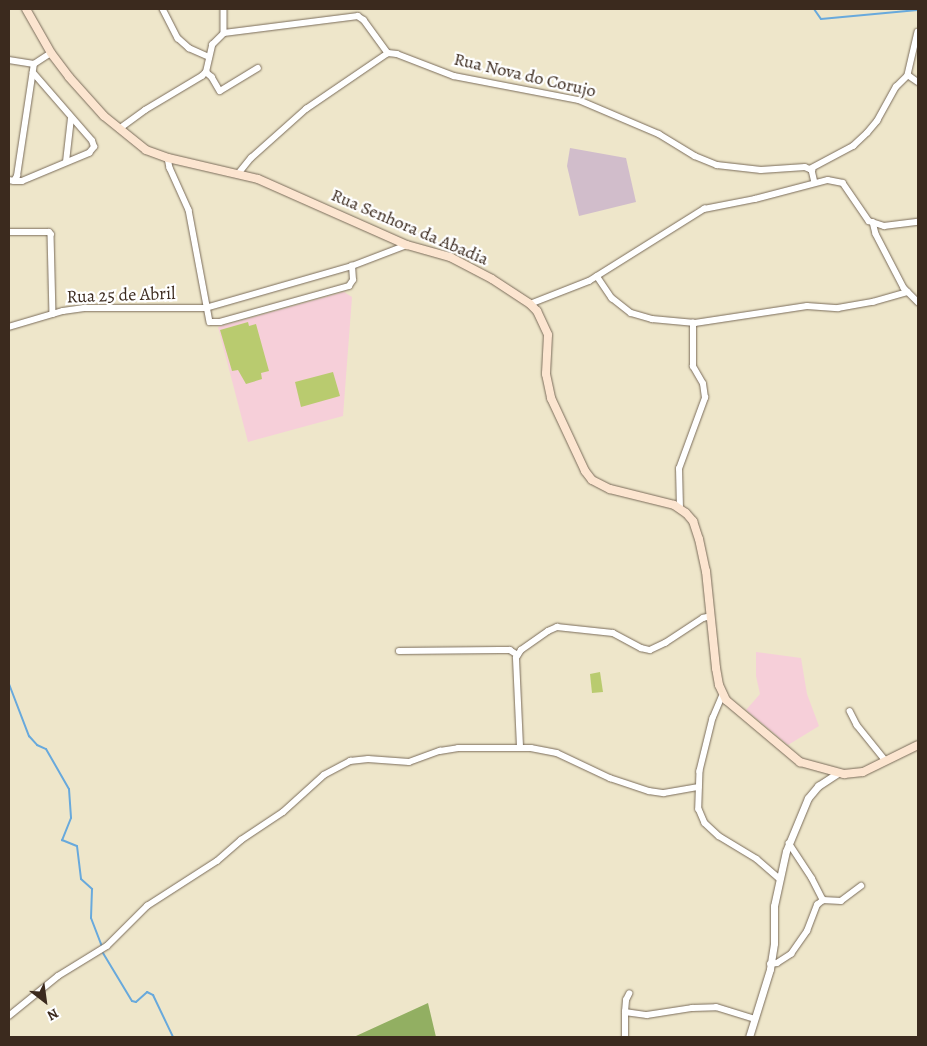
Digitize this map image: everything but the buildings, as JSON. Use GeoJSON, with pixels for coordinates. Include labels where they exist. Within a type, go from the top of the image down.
{"type":"FeatureCollection","features":[{"type":"Feature","properties":{"kind":"main road","name":"Rua Senhora da Abadia"},"geometry":{"type":"LineString","coordinates":[[26,9],[51,53],[87,98],[119,129],[146,150],[168,158],[238,174],[299,196],[407,245],[450,257],[492,279],[530,304],[537,311],[548,335],[546,374],[551,398],[585,471],[592,480],[610,489],[680,509]]}},
{"type":"Feature","properties":{"kind":"main road"},"geometry":{"type":"LineString","coordinates":[[680,509],[693,521],[699,540],[711,616],[716,668],[726,700],[793,758],[800,762],[838,773],[857,774],[918,744]]}},
{"type":"Feature","properties":{"kind":"street"},"geometry":{"type":"LineString","coordinates":[[163,9],[178,38],[189,48],[209,57]]}},
{"type":"Feature","properties":{"kind":"street"},"geometry":{"type":"LineString","coordinates":[[224,9],[224,33]]}},
{"type":"Feature","properties":{"kind":"street"},"geometry":{"type":"LineString","coordinates":[[119,129],[145,110],[197,80],[206,72],[212,45],[224,33],[358,16],[364,20],[388,53],[306,109],[251,158],[238,174]]}},
{"type":"Feature","properties":{"kind":"street"},"geometry":{"type":"LineString","coordinates":[[815,183],[810,169],[853,146],[877,121],[896,87],[908,75],[918,32]]}},
{"type":"Feature","properties":{"kind":"street"},"geometry":{"type":"LineString","coordinates":[[9,60],[34,64],[51,53]]}},
{"type":"Feature","properties":{"kind":"street","name":"Rua Nova do Corujo"},"geometry":{"type":"LineString","coordinates":[[388,53],[397,54],[454,76],[579,100],[659,134],[695,156],[717,165],[761,170],[805,167],[810,169]]}},
{"type":"Feature","properties":{"kind":"street"},"geometry":{"type":"LineString","coordinates":[[12,180],[17,176],[34,64]]}},
{"type":"Feature","properties":{"kind":"street"},"geometry":{"type":"LineString","coordinates":[[206,72],[212,77],[220,91],[258,68]]}},
{"type":"Feature","properties":{"kind":"street"},"geometry":{"type":"LineString","coordinates":[[12,180],[22,181],[89,153],[94,146],[33,73]]}},
{"type":"Feature","properties":{"kind":"street"},"geometry":{"type":"LineString","coordinates":[[908,75],[918,82]]}},
{"type":"Feature","properties":{"kind":"street"},"geometry":{"type":"LineString","coordinates":[[66,162],[71,118]]}},
{"type":"Feature","properties":{"kind":"street"},"geometry":{"type":"LineString","coordinates":[[168,158],[170,168],[189,210],[210,322],[220,322],[349,286],[353,280],[352,266]]}},
{"type":"Feature","properties":{"kind":"street"},"geometry":{"type":"LineString","coordinates":[[530,304],[580,286],[698,211],[828,180],[842,183],[870,221],[884,226],[918,222]]}},
{"type":"Feature","properties":{"kind":"street"},"geometry":{"type":"LineString","coordinates":[[873,222],[874,229],[887,257],[908,292],[918,302]]}},
{"type":"Feature","properties":{"kind":"street"},"geometry":{"type":"LineString","coordinates":[[9,232],[49,232],[51,234],[53,314]]}},
{"type":"Feature","properties":{"kind":"street","name":"Rua 25 de Abril"},"geometry":{"type":"LineString","coordinates":[[9,327],[53,314],[84,308],[206,308],[352,266],[407,245]]}},
{"type":"Feature","properties":{"kind":"street"},"geometry":{"type":"LineString","coordinates":[[598,276],[612,298],[631,313],[652,319],[693,323],[807,306],[838,308],[873,302],[908,292]]}},
{"type":"Feature","properties":{"kind":"street"},"geometry":{"type":"LineString","coordinates":[[680,509],[679,469],[705,398],[703,384],[693,367],[693,323]]}},
{"type":"Feature","properties":{"kind":"street"},"geometry":{"type":"LineString","coordinates":[[520,747],[516,658],[548,631],[557,627],[613,633],[641,648],[650,650],[665,643],[703,618],[711,616]]}},
{"type":"Feature","properties":{"kind":"street"},"geometry":{"type":"LineString","coordinates":[[399,651],[510,650],[518,655]]}},
{"type":"Feature","properties":{"kind":"street"},"geometry":{"type":"LineString","coordinates":[[723,695],[713,718],[698,787],[699,809],[705,823],[719,836],[757,859],[780,879]]}},
{"type":"Feature","properties":{"kind":"street"},"geometry":{"type":"LineString","coordinates":[[850,711],[858,725],[886,761]]}},
{"type":"Feature","properties":{"kind":"street"},"geometry":{"type":"LineString","coordinates":[[9,1016],[58,976],[106,946],[147,906],[217,861],[241,840],[283,812],[312,783],[336,768],[350,762],[368,759],[409,762],[440,751],[458,748],[520,747],[557,753],[610,778],[649,791],[664,794],[698,787]]}},
{"type":"Feature","properties":{"kind":"street"},"geometry":{"type":"LineString","coordinates":[[749,1037],[770,964],[774,943],[774,906],[789,843],[808,798],[818,786],[838,773]]}},
{"type":"Feature","properties":{"kind":"street"},"geometry":{"type":"LineString","coordinates":[[789,843],[812,878],[823,900]]}},
{"type":"Feature","properties":{"kind":"street"},"geometry":{"type":"LineString","coordinates":[[770,964],[777,963],[791,954],[807,931],[818,905],[823,900],[841,901],[861,886]]}},
{"type":"Feature","properties":{"kind":"street"},"geometry":{"type":"LineString","coordinates":[[625,1037],[626,1000],[629,994]]}},
{"type":"Feature","properties":{"kind":"street"},"geometry":{"type":"LineString","coordinates":[[626,1012],[646,1015],[692,1008],[716,1007],[755,1020]]}},
{"type":"Feature","properties":{"kind":"shaded area"},"geometry":{"type":"Polygon","coordinates":[[[570,148],[626,158],[636,202],[579,216],[567,166],[570,148]]]}},
{"type":"Feature","properties":{"kind":"shaded area"},"geometry":{"type":"Polygon","coordinates":[[[344,292],[352,297],[343,416],[248,442],[218,327],[344,292]]]}},
{"type":"Feature","properties":{"kind":"shaded area"},"geometry":{"type":"Polygon","coordinates":[[[756,652],[801,658],[807,694],[819,726],[788,745],[746,710],[760,694],[756,676],[756,652]]]}},
{"type":"Feature","properties":{"kind":"green space"},"geometry":{"type":"Polygon","coordinates":[[[248,322],[249,326],[256,324],[269,371],[261,373],[262,379],[246,384],[238,370],[232,371],[220,330],[248,322]]]}},
{"type":"Feature","properties":{"kind":"green space"},"geometry":{"type":"Polygon","coordinates":[[[333,372],[340,396],[301,407],[295,382],[333,372]]]}},
{"type":"Feature","properties":{"kind":"green space"},"geometry":{"type":"Polygon","coordinates":[[[600,672],[603,692],[592,693],[590,674],[600,672]]]}},
{"type":"Feature","properties":{"kind":"green space"},"geometry":{"type":"Polygon","coordinates":[[[428,1003],[436,1037],[350,1037],[356,1036],[428,1003]]]}},
{"type":"Feature","properties":{"kind":"waterway"},"geometry":{"type":"LineString","coordinates":[[814,9],[821,19],[918,10]]}},
{"type":"Feature","properties":{"kind":"waterway"},"geometry":{"type":"LineString","coordinates":[[9,684],[29,736],[37,745],[46,749],[69,789],[71,818],[62,840],[77,846],[81,879],[92,889],[91,918],[102,947]]}},
{"type":"Feature","properties":{"kind":"waterway"},"geometry":{"type":"LineString","coordinates":[[103,953],[132,1001],[136,1002],[147,992],[153,995],[173,1037]]}}]}
